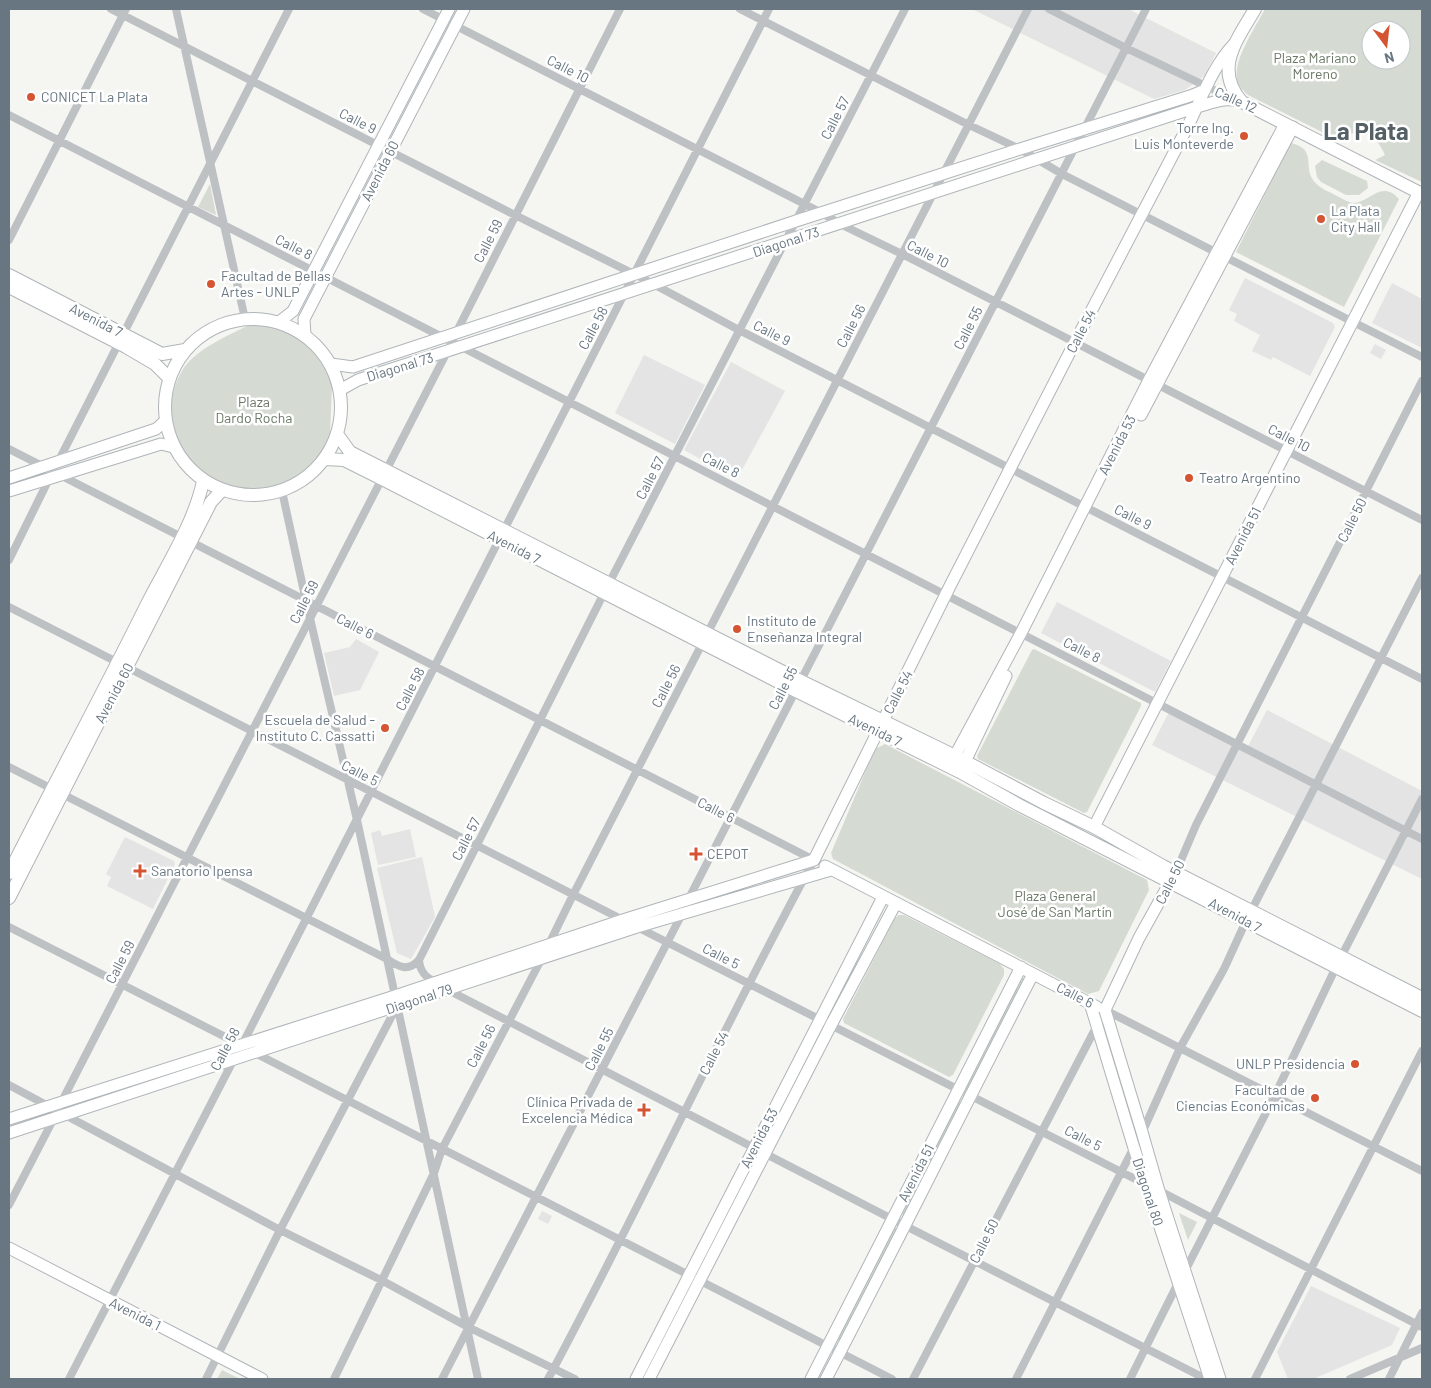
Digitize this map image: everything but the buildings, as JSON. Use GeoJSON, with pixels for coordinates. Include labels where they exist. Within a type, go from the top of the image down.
{"type":"FeatureCollection","features":[{"type":"Feature","properties":{"kind":"main road","name":"Avenida 60"},"geometry":{"type":"LineString","coordinates":[[305,335],[304,319],[464,9]]}},
{"type":"Feature","properties":{"kind":"main road","name":"Calle 54"},"geometry":{"type":"LineString","coordinates":[[814,860],[946,594],[1075,342],[1223,57],[1236,41],[1254,9]]}},
{"type":"Feature","properties":{"kind":"main road","name":"Avenida 60"},"geometry":{"type":"LineString","coordinates":[[278,322],[293,311],[446,14]]}},
{"type":"Feature","properties":{"kind":"main road"},"geometry":{"type":"LineString","coordinates":[[1236,41],[1228,64],[1228,75],[1237,100]]}},
{"type":"Feature","properties":{"kind":"main road","name":"Diagonal 73"},"geometry":{"type":"LineString","coordinates":[[340,390],[358,380],[452,342],[634,275],[1206,89]]}},
{"type":"Feature","properties":{"kind":"main road","name":"Diagonal 73"},"geometry":{"type":"LineString","coordinates":[[330,364],[353,367],[452,342],[624,294],[1197,107],[1221,100],[1237,100]]}},
{"type":"Feature","properties":{"kind":"main road","name":"Calle 12"},"geometry":{"type":"LineString","coordinates":[[1237,100],[1420,193]]}},
{"type":"Feature","properties":{"kind":"main road","name":"Avenida 53"},"geometry":{"type":"LineString","coordinates":[[957,764],[1153,382],[1289,126]]}},
{"type":"Feature","properties":{"kind":"main road","name":"Avenida 51"},"geometry":{"type":"LineString","coordinates":[[1094,828],[1352,321],[1420,193]]}},
{"type":"Feature","properties":{"kind":"main road","name":"Avenida 7"},"geometry":{"type":"LineString","coordinates":[[9,275],[121,339],[155,364],[169,378]]}},
{"type":"Feature","properties":{"kind":"main road","name":"Avenida 7"},"geometry":{"type":"LineString","coordinates":[[9,287],[121,339],[162,354],[184,350]]}},
{"type":"Feature","properties":{"kind":"main road"},"geometry":{"type":"LineString","coordinates":[[245,319],[278,322],[305,335],[330,364],[340,390],[337,434],[325,459],[309,476],[282,490],[250,496],[222,490],[203,481],[167,446],[160,425],[169,378],[184,350],[196,338],[210,329],[225,323],[245,319]]}},
{"type":"Feature","properties":{"kind":"main road"},"geometry":{"type":"LineString","coordinates":[[353,367],[352,373],[358,380]]}},
{"type":"Feature","properties":{"kind":"main road"},"geometry":{"type":"LineString","coordinates":[[9,491],[53,470],[160,425]]}},
{"type":"Feature","properties":{"kind":"main road","name":"Avenida 7"},"geometry":{"type":"LineString","coordinates":[[337,434],[350,452],[384,474],[798,686],[957,764],[1094,828],[1173,877]]}},
{"type":"Feature","properties":{"kind":"main road"},"geometry":{"type":"LineString","coordinates":[[9,478],[167,446]]}},
{"type":"Feature","properties":{"kind":"main road","name":"Avenida 7"},"geometry":{"type":"LineString","coordinates":[[325,459],[344,460],[384,474]]}},
{"type":"Feature","properties":{"kind":"main road","name":"Avenida 60"},"geometry":{"type":"LineString","coordinates":[[9,873],[57,791],[123,666],[186,540],[205,500],[203,481]]}},
{"type":"Feature","properties":{"kind":"main road","name":"Avenida 60"},"geometry":{"type":"LineString","coordinates":[[205,500],[222,490]]}},
{"type":"Feature","properties":{"kind":"main road","name":"Avenida 7"},"geometry":{"type":"LineString","coordinates":[[957,764],[1019,805],[1173,877],[1339,962],[1422,998]]}},
{"type":"Feature","properties":{"kind":"main road","name":"Avenida 60"},"geometry":{"type":"LineString","coordinates":[[9,898],[57,791]]}},
{"type":"Feature","properties":{"kind":"main road","name":"Calle 6"},"geometry":{"type":"LineString","coordinates":[[814,860],[1104,1010]]}},
{"type":"Feature","properties":{"kind":"main road","name":"Diagonal 79"},"geometry":{"type":"LineString","coordinates":[[9,1119],[57,1110],[235,1058],[396,1001],[436,982],[623,920],[814,860]]}},
{"type":"Feature","properties":{"kind":"main road","name":"Diagonal 79"},"geometry":{"type":"LineString","coordinates":[[9,1133],[57,1110],[242,1045],[396,1001],[448,990],[637,927],[831,870]]}},
{"type":"Feature","properties":{"kind":"main road","name":"Calle 50"},"geometry":{"type":"LineString","coordinates":[[1104,1010],[1139,938],[1173,877]]}},
{"type":"Feature","properties":{"kind":"main road","name":"Avenida 53"},"geometry":{"type":"LineString","coordinates":[[636,1379],[883,897]]}},
{"type":"Feature","properties":{"kind":"main road","name":"Avenida 53"},"geometry":{"type":"LineString","coordinates":[[650,1379],[830,1025],[896,903]]}},
{"type":"Feature","properties":{"kind":"main road","name":"Avenida 7"},"geometry":{"type":"LineString","coordinates":[[1339,962],[1422,1012]]}},
{"type":"Feature","properties":{"kind":"main road","name":"Avenida 51"},"geometry":{"type":"LineString","coordinates":[[811,1379],[1021,967]]}},
{"type":"Feature","properties":{"kind":"main road","name":"Avenida 51"},"geometry":{"type":"LineString","coordinates":[[826,1379],[906,1226],[970,1095],[1033,974]]}},
{"type":"Feature","properties":{"kind":"main road","name":"Diagonal 80"},"geometry":{"type":"LineString","coordinates":[[1090,1003],[1208,1379]]}},
{"type":"Feature","properties":{"kind":"main road","name":"Diagonal 80"},"geometry":{"type":"LineString","coordinates":[[1104,1010],[1184,1272],[1220,1379]]}},
{"type":"Feature","properties":{"kind":"main road","name":"Avenida 1"},"geometry":{"type":"LineString","coordinates":[[9,1248],[262,1379]]}},
{"type":"Feature","properties":{"kind":"street","name":"Calle 9"},"geometry":{"type":"LineString","coordinates":[[110,9],[125,12],[185,47],[1422,679]]}},
{"type":"Feature","properties":{"kind":"street"},"geometry":{"type":"LineString","coordinates":[[176,9],[245,319]]}},
{"type":"Feature","properties":{"kind":"street"},"geometry":{"type":"LineString","coordinates":[[9,560],[187,206],[289,9]]}},
{"type":"Feature","properties":{"kind":"street","name":"Calle 10"},"geometry":{"type":"LineString","coordinates":[[423,9],[446,14],[455,25],[822,213],[840,224],[1422,520]]}},
{"type":"Feature","properties":{"kind":"street","name":"Calle 59"},"geometry":{"type":"LineString","coordinates":[[9,1205],[452,342],[620,9]]}},
{"type":"Feature","properties":{"kind":"street"},"geometry":{"type":"LineString","coordinates":[[740,9],[968,125],[1020,149],[1062,174],[1422,357]]}},
{"type":"Feature","properties":{"kind":"street","name":"Calle 58"},"geometry":{"type":"LineString","coordinates":[[69,1379],[242,1045],[769,9]]}},
{"type":"Feature","properties":{"kind":"street","name":"Calle 57"},"geometry":{"type":"LineString","coordinates":[[419,960],[607,588],[905,9]]}},
{"type":"Feature","properties":{"kind":"street","name":"Calle 56"},"geometry":{"type":"LineString","coordinates":[[334,1379],[434,1173],[442,1149],[542,958],[1028,9]]}},
{"type":"Feature","properties":{"kind":"street","name":"Calle 12"},"geometry":{"type":"LineString","coordinates":[[1049,9],[1206,89],[1237,100]]}},
{"type":"Feature","properties":{"kind":"street","name":"Calle 55"},"geometry":{"type":"LineString","coordinates":[[442,1379],[603,1070],[688,900],[1146,9]]}},
{"type":"Feature","properties":{"kind":"street"},"geometry":{"type":"LineString","coordinates":[[9,240],[125,12]]}},
{"type":"Feature","properties":{"kind":"street","name":"Calle 8"},"geometry":{"type":"LineString","coordinates":[[9,115],[1422,838]]}},
{"type":"Feature","properties":{"kind":"street","name":"Calle 50"},"geometry":{"type":"LineString","coordinates":[[1173,877],[1196,825],[1422,381]]}},
{"type":"Feature","properties":{"kind":"street","name":"Calle 6"},"geometry":{"type":"LineString","coordinates":[[9,449],[814,860]]}},
{"type":"Feature","properties":{"kind":"street"},"geometry":{"type":"LineString","coordinates":[[282,490],[387,959],[478,1379]]}},
{"type":"Feature","properties":{"kind":"street"},"geometry":{"type":"LineString","coordinates":[[1016,1379],[1142,1132],[1180,1048],[1224,969],[1249,916],[1422,578]]}},
{"type":"Feature","properties":{"kind":"street","name":"Calle 5"},"geometry":{"type":"LineString","coordinates":[[9,607],[476,846],[1145,1183],[1420,1326]]}},
{"type":"Feature","properties":{"kind":"street"},"geometry":{"type":"LineString","coordinates":[[9,767],[387,959],[399,967],[404,968],[415,965],[419,960]]}},
{"type":"Feature","properties":{"kind":"street"},"geometry":{"type":"LineString","coordinates":[[1130,1379],[1275,1095],[1339,962],[1422,799]]}},
{"type":"Feature","properties":{"kind":"street","name":"Calle 54"},"geometry":{"type":"LineString","coordinates":[[548,1379],[621,1240],[749,984],[814,860]]}},
{"type":"Feature","properties":{"kind":"street"},"geometry":{"type":"LineString","coordinates":[[9,927],[892,1379]]}},
{"type":"Feature","properties":{"kind":"street"},"geometry":{"type":"LineString","coordinates":[[419,960],[419,966],[423,974],[436,982]]}},
{"type":"Feature","properties":{"kind":"street"},"geometry":{"type":"LineString","coordinates":[[448,990],[974,1261],[1208,1379]]}},
{"type":"Feature","properties":{"kind":"street"},"geometry":{"type":"LineString","coordinates":[[206,1379],[396,1001]]}},
{"type":"Feature","properties":{"kind":"street","name":"Calle 6"},"geometry":{"type":"LineString","coordinates":[[1104,1010],[1422,1171]]}},
{"type":"Feature","properties":{"kind":"street","name":"Calle 50"},"geometry":{"type":"LineString","coordinates":[[913,1379],[1104,1010]]}},
{"type":"Feature","properties":{"kind":"street"},"geometry":{"type":"LineString","coordinates":[[1255,1379],[1422,1051]]}},
{"type":"Feature","properties":{"kind":"street"},"geometry":{"type":"LineString","coordinates":[[9,1085],[280,1230],[381,1280],[468,1327],[575,1379]]}},
{"type":"Feature","properties":{"kind":"street"},"geometry":{"type":"LineString","coordinates":[[1389,1379],[1420,1326],[1422,1314]]}},
{"type":"Feature","properties":{"kind":"street"},"geometry":{"type":"LineString","coordinates":[[1350,1379],[1422,1348]]}},
{"type":"Feature","properties":{"kind":"shaded area"},"geometry":{"type":"Polygon","coordinates":[[[972,9],[1128,9],[1216,53],[1204,76],[1185,90],[1154,99],[972,9]]]}},
{"type":"Feature","properties":{"kind":"shaded area"},"geometry":{"type":"Polygon","coordinates":[[[1245,278],[1333,323],[1335,327],[1310,376],[1273,357],[1271,360],[1252,351],[1260,335],[1234,321],[1237,314],[1229,310],[1245,278]]]}},
{"type":"Feature","properties":{"kind":"shaded area"},"geometry":{"type":"Polygon","coordinates":[[[1392,283],[1422,299],[1422,348],[1372,323],[1392,283]]]}},
{"type":"Feature","properties":{"kind":"shaded area"},"geometry":{"type":"Polygon","coordinates":[[[1375,344],[1386,350],[1381,359],[1370,353],[1375,344]]]}},
{"type":"Feature","properties":{"kind":"shaded area"},"geometry":{"type":"Polygon","coordinates":[[[644,355],[705,385],[675,444],[615,413],[644,355]]]}},
{"type":"Feature","properties":{"kind":"shaded area"},"geometry":{"type":"Polygon","coordinates":[[[731,362],[785,391],[737,479],[684,450],[731,362]]]}},
{"type":"Feature","properties":{"kind":"shaded area"},"geometry":{"type":"Polygon","coordinates":[[[1057,602],[1171,661],[1155,692],[1041,633],[1057,602]]]}},
{"type":"Feature","properties":{"kind":"shaded area"},"geometry":{"type":"Polygon","coordinates":[[[356,639],[379,652],[360,690],[334,696],[324,653],[350,647],[356,639]]]}},
{"type":"Feature","properties":{"kind":"shaded area"},"geometry":{"type":"Polygon","coordinates":[[[1267,710],[1422,791],[1422,879],[1152,745],[1169,712],[1245,752],[1267,710]]]}},
{"type":"Feature","properties":{"kind":"shaded area"},"geometry":{"type":"Polygon","coordinates":[[[410,829],[416,857],[378,865],[371,833],[380,830],[382,836],[410,829]]]}},
{"type":"Feature","properties":{"kind":"shaded area","name":"Sanatorio Ipensa"},"geometry":{"type":"Polygon","coordinates":[[[125,837],[174,861],[175,864],[153,909],[107,886],[111,877],[106,874],[125,837]]]}},
{"type":"Feature","properties":{"kind":"shaded area"},"geometry":{"type":"Polygon","coordinates":[[[422,857],[435,917],[411,959],[397,953],[377,868],[422,857]]]}},
{"type":"Feature","properties":{"kind":"shaded area"},"geometry":{"type":"Polygon","coordinates":[[[542,1211],[552,1216],[548,1224],[538,1219],[542,1211]]]}},
{"type":"Feature","properties":{"kind":"shaded area"},"geometry":{"type":"Polygon","coordinates":[[[1311,1286],[1400,1328],[1392,1345],[1313,1379],[1288,1379],[1277,1352],[1311,1286]]]}},
{"type":"Feature","properties":{"kind":"green space","name":"Plaza Mariano Moreno"},"geometry":{"type":"Polygon","coordinates":[[[1265,9],[1422,9],[1422,182],[1375,160],[1385,155],[1375,140],[1364,133],[1350,133],[1334,138],[1248,95],[1237,79],[1238,62],[1265,9]]]}},
{"type":"Feature","properties":{"kind":"green space"},"geometry":{"type":"Polygon","coordinates":[[[1291,143],[1304,149],[1308,158],[1310,175],[1318,185],[1328,192],[1353,203],[1365,200],[1381,191],[1393,193],[1399,199],[1344,307],[1236,252],[1291,143]]]}},
{"type":"Feature","properties":{"kind":"green space"},"geometry":{"type":"Polygon","coordinates":[[[1322,160],[1367,181],[1368,188],[1359,195],[1346,195],[1321,182],[1317,177],[1315,166],[1322,160]]]}},
{"type":"Feature","properties":{"kind":"green space"},"geometry":{"type":"Polygon","coordinates":[[[210,184],[216,215],[198,207],[210,184]]]}},
{"type":"Feature","properties":{"kind":"green space","name":"Plaza Dardo Rocha"},"geometry":{"type":"Polygon","coordinates":[[[247,326],[271,326],[281,329],[300,340],[323,365],[332,384],[330,434],[324,449],[313,462],[295,477],[273,486],[261,488],[237,487],[225,484],[201,470],[181,446],[175,432],[172,417],[172,401],[175,386],[187,364],[211,345],[247,326]]]}},
{"type":"Feature","properties":{"kind":"green space"},"geometry":{"type":"Polygon","coordinates":[[[1034,649],[1141,703],[1087,812],[1084,813],[978,759],[977,756],[1034,649]]]}},
{"type":"Feature","properties":{"kind":"green space","name":"Plaza General José de San Martín"},"geometry":{"type":"Polygon","coordinates":[[[885,744],[1147,880],[1149,890],[1099,991],[1088,994],[833,859],[831,853],[875,749],[885,744]]]}},
{"type":"Feature","properties":{"kind":"green space"},"geometry":{"type":"Polygon","coordinates":[[[899,915],[904,915],[1000,964],[1004,969],[1004,975],[953,1075],[949,1077],[844,1023],[843,1019],[895,918],[899,915]]]}},
{"type":"Feature","properties":{"kind":"green space"},"geometry":{"type":"Polygon","coordinates":[[[1021,977],[1025,979],[968,1091],[964,1089],[1021,977]]]}},
{"type":"Feature","properties":{"kind":"green space"},"geometry":{"type":"Polygon","coordinates":[[[958,1101],[962,1103],[904,1215],[900,1213],[958,1101]]]}},
{"type":"Feature","properties":{"kind":"green space"},"geometry":{"type":"Polygon","coordinates":[[[1179,1213],[1197,1222],[1188,1240],[1179,1213]]]}},
{"type":"Feature","properties":{"kind":"green space"},"geometry":{"type":"Polygon","coordinates":[[[894,1227],[898,1229],[841,1341],[837,1339],[894,1227]]]}},
{"type":"Feature","properties":{"kind":"green space"},"geometry":{"type":"Polygon","coordinates":[[[222,1370],[240,1379],[217,1379],[222,1370]]]}},
{"type":"Feature","properties":{"kind":"place","name":"CONICET La Plata"},"geometry":{"type":"Point","coordinates":[31,97]}},
{"type":"Feature","properties":{"kind":"place","name":"Torre Ing. Luis Monteverde"},"geometry":{"type":"Point","coordinates":[1244,136]}},
{"type":"Feature","properties":{"kind":"place","name":"La Plata City Hall"},"geometry":{"type":"Point","coordinates":[1321,219]}},
{"type":"Feature","properties":{"kind":"place","name":"Facultad de Bellas Artes - UNLP"},"geometry":{"type":"Point","coordinates":[211,284]}},
{"type":"Feature","properties":{"kind":"place","name":"Teatro Argentino"},"geometry":{"type":"Point","coordinates":[1189,478]}},
{"type":"Feature","properties":{"kind":"place","name":"Instituto de Enseñanza Integral"},"geometry":{"type":"Point","coordinates":[737,629]}},
{"type":"Feature","properties":{"kind":"place","name":"Escuela de Salud - Instituto C. Cassatti"},"geometry":{"type":"Point","coordinates":[385,728]}},
{"type":"Feature","properties":{"kind":"place","name":"CEPOT"},"geometry":{"type":"Point","coordinates":[696,854]}},
{"type":"Feature","properties":{"kind":"place","name":"Sanatorio Ipensa"},"geometry":{"type":"Point","coordinates":[140,871]}},
{"type":"Feature","properties":{"kind":"place","name":"UNLP Presidencia"},"geometry":{"type":"Point","coordinates":[1355,1064]}},
{"type":"Feature","properties":{"kind":"place","name":"Facultad de Ciencias Económicas"},"geometry":{"type":"Point","coordinates":[1315,1098]}},
{"type":"Feature","properties":{"kind":"place","name":"Clínica Privada de Excelencia Médica"},"geometry":{"type":"Point","coordinates":[644,1110]}},
{"type":"Feature","properties":{"kind":"district","name":"La Plata"},"geometry":{"type":"Point","coordinates":[1366,132]}}]}
